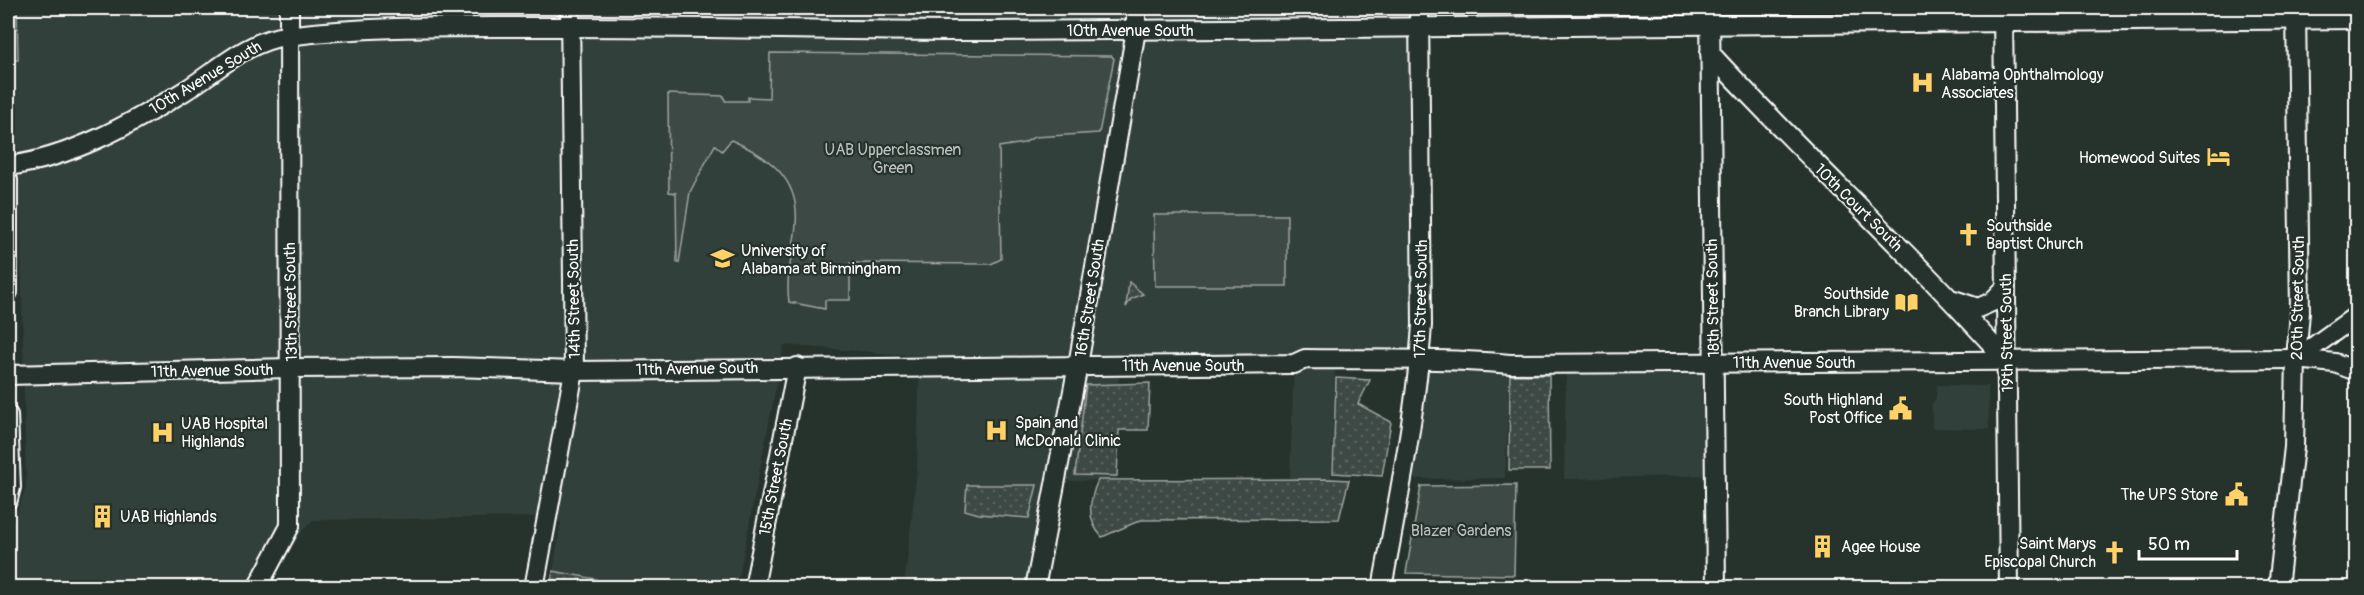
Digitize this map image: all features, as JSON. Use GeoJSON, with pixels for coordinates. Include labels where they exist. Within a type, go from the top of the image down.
{"type":"FeatureCollection","features":[{"type":"Feature","properties":{"kind":"street","name":"13th Street South"},"geometry":{"type":"LineString","coordinates":[[257,588],[290,526],[288,8]]}},
{"type":"Feature","properties":{"kind":"street","name":"14th Street South"},"geometry":{"type":"LineString","coordinates":[[534,588],[573,371],[570,8]]}},
{"type":"Feature","properties":{"kind":"street","name":"16th Street South"},"geometry":{"type":"LineString","coordinates":[[1035,588],[1078,365],[1136,30],[1136,8]]}},
{"type":"Feature","properties":{"kind":"street","name":"17th Street South"},"geometry":{"type":"LineString","coordinates":[[1382,588],[1402,479],[1419,359],[1422,304],[1419,8]]}},
{"type":"Feature","properties":{"kind":"street","name":"19th Street South"},"geometry":{"type":"LineString","coordinates":[[2003,14],[2009,588]]}},
{"type":"Feature","properties":{"kind":"street","name":"10th Avenue South"},"geometry":{"type":"LineString","coordinates":[[8,166],[33,162],[125,126],[186,90],[255,44],[289,35],[432,27],[852,31],[1419,28],[1710,16],[2296,14],[2356,19]]}},
{"type":"Feature","properties":{"kind":"street","name":"20th Street South"},"geometry":{"type":"LineString","coordinates":[[2278,588],[2294,447],[2296,359],[2300,312],[2296,14]]}},
{"type":"Feature","properties":{"kind":"street","name":"18th Street South"},"geometry":{"type":"LineString","coordinates":[[1710,16],[1716,588]]}},
{"type":"Feature","properties":{"kind":"street","name":"10th Court South"},"geometry":{"type":"LineString","coordinates":[[1710,54],[1852,201],[1953,300],[2007,361]]}},
{"type":"Feature","properties":{"kind":"street"},"geometry":{"type":"LineString","coordinates":[[8,180],[8,292]]}},
{"type":"Feature","properties":{"kind":"street"},"geometry":{"type":"LineString","coordinates":[[1953,300],[1978,308],[1992,302],[2006,287]]}},
{"type":"Feature","properties":{"kind":"street"},"geometry":{"type":"LineString","coordinates":[[2296,359],[2356,316]]}},
{"type":"Feature","properties":{"kind":"street","name":"11th Avenue South"},"geometry":{"type":"LineString","coordinates":[[8,375],[291,368],[453,367],[573,371],[797,367],[1294,364],[1305,359],[1453,358],[1510,364],[2296,359],[2335,363],[2356,371]]}},
{"type":"Feature","properties":{"kind":"street","name":"15th Street South"},"geometry":{"type":"LineString","coordinates":[[754,588],[797,367]]}},
{"type":"Feature","properties":{"kind":"street"},"geometry":{"type":"LineString","coordinates":[[8,416],[11,487],[8,499]]}},
{"type":"Feature","properties":{"kind":"shaded area","name":"University of Alabama at Birmingham"},"geometry":{"type":"Polygon","coordinates":[[[8,8],[2289,8],[2289,25],[2282,32],[1430,38],[1428,193],[1419,359],[1713,362],[1715,475],[1564,479],[1566,372],[1510,364],[1505,478],[1402,479],[1418,366],[1335,364],[1331,479],[1290,480],[1294,364],[1119,366],[1117,480],[1057,481],[1035,587],[904,587],[917,470],[920,356],[784,345],[737,587],[595,587],[596,579],[553,571],[561,522],[533,517],[313,520],[302,531],[269,587],[8,587],[8,523],[13,524],[26,487],[19,150],[8,149],[8,8]]]}},
{"type":"Feature","properties":{"kind":"shaded area"},"geometry":{"type":"Polygon","coordinates":[[[1937,385],[1988,386],[1989,429],[1932,428],[1932,403],[1936,398],[1937,385]]]}},
{"type":"Feature","properties":{"kind":"green space"},"geometry":{"type":"Polygon","coordinates":[[[8,8],[17,8],[18,60],[14,60],[8,51],[8,8]]]}},
{"type":"Feature","properties":{"kind":"green space"},"geometry":{"type":"Polygon","coordinates":[[[745,8],[1118,8],[1103,13],[745,8]]]}},
{"type":"Feature","properties":{"kind":"green space","name":"UAB Upperclassmen Green"},"geometry":{"type":"Polygon","coordinates":[[[770,53],[1112,56],[1114,59],[1099,133],[1034,137],[1024,143],[999,147],[1001,259],[991,264],[850,263],[850,300],[825,300],[825,309],[789,302],[788,282],[795,234],[796,208],[787,181],[769,161],[731,140],[722,151],[715,145],[690,192],[679,263],[677,262],[676,193],[669,192],[668,94],[724,96],[725,101],[748,101],[748,97],[769,98],[770,53]]]}},
{"type":"Feature","properties":{"kind":"green space"},"geometry":{"type":"Polygon","coordinates":[[[1154,215],[1287,215],[1287,286],[1155,286],[1154,215]]]}},
{"type":"Feature","properties":{"kind":"green space"},"geometry":{"type":"Polygon","coordinates":[[[1129,282],[1143,294],[1131,299],[1126,307],[1129,282]]]}},
{"type":"Feature","properties":{"kind":"green space"},"geometry":{"type":"Polygon","coordinates":[[[1510,375],[1549,375],[1550,470],[1509,470],[1510,375]]]}},
{"type":"Feature","properties":{"kind":"green space"},"geometry":{"type":"Polygon","coordinates":[[[1336,378],[1370,380],[1358,404],[1391,422],[1382,476],[1333,473],[1336,378]]]}},
{"type":"Feature","properties":{"kind":"green space"},"geometry":{"type":"Polygon","coordinates":[[[1150,383],[1148,430],[1119,430],[1117,476],[1075,475],[1086,385],[1150,383]]]}},
{"type":"Feature","properties":{"kind":"green space"},"geometry":{"type":"Polygon","coordinates":[[[1098,480],[1349,480],[1339,519],[1141,520],[1102,537],[1091,517],[1091,502],[1098,480]]]}},
{"type":"Feature","properties":{"kind":"green space"},"geometry":{"type":"Polygon","coordinates":[[[967,485],[1037,485],[1029,518],[979,514],[965,510],[967,485]]]}},
{"type":"Feature","properties":{"kind":"green space","name":"Blazer Gardens"},"geometry":{"type":"Polygon","coordinates":[[[1516,485],[1514,575],[1406,573],[1421,486],[1516,485]]]}},
{"type":"Feature","properties":{"kind":"green space"},"geometry":{"type":"Polygon","coordinates":[[[553,571],[596,579],[595,587],[550,587],[553,571]]]}},
{"type":"Feature","properties":{"kind":"place","name":"Alabama Ophthalmology Associates"},"geometry":{"type":"Point","coordinates":[1923,83]}},
{"type":"Feature","properties":{"kind":"place","name":"Homewood Suites"},"geometry":{"type":"Point","coordinates":[2218,157]}},
{"type":"Feature","properties":{"kind":"place","name":"Southside Baptist Church"},"geometry":{"type":"Point","coordinates":[1968,234]}},
{"type":"Feature","properties":{"kind":"place","name":"University of Alabama at Birmingham"},"geometry":{"type":"Point","coordinates":[723,259]}},
{"type":"Feature","properties":{"kind":"place","name":"Southside Branch Library"},"geometry":{"type":"Point","coordinates":[1907,302]}},
{"type":"Feature","properties":{"kind":"place","name":"South Highland Post Office"},"geometry":{"type":"Point","coordinates":[1901,408]}},
{"type":"Feature","properties":{"kind":"place","name":"Spain and McDonald Clinic"},"geometry":{"type":"Point","coordinates":[997,431]}},
{"type":"Feature","properties":{"kind":"place","name":"UAB Hospital Highlands"},"geometry":{"type":"Point","coordinates":[163,432]}},
{"type":"Feature","properties":{"kind":"place","name":"The UPS Store"},"geometry":{"type":"Point","coordinates":[2236,494]}},
{"type":"Feature","properties":{"kind":"place","name":"UAB Highlands"},"geometry":{"type":"Point","coordinates":[102,516]}},
{"type":"Feature","properties":{"kind":"place","name":"Agee House"},"geometry":{"type":"Point","coordinates":[1823,546]}},
{"type":"Feature","properties":{"kind":"place","name":"Saint Marys Episcopal Church"},"geometry":{"type":"Point","coordinates":[2114,552]}}]}
